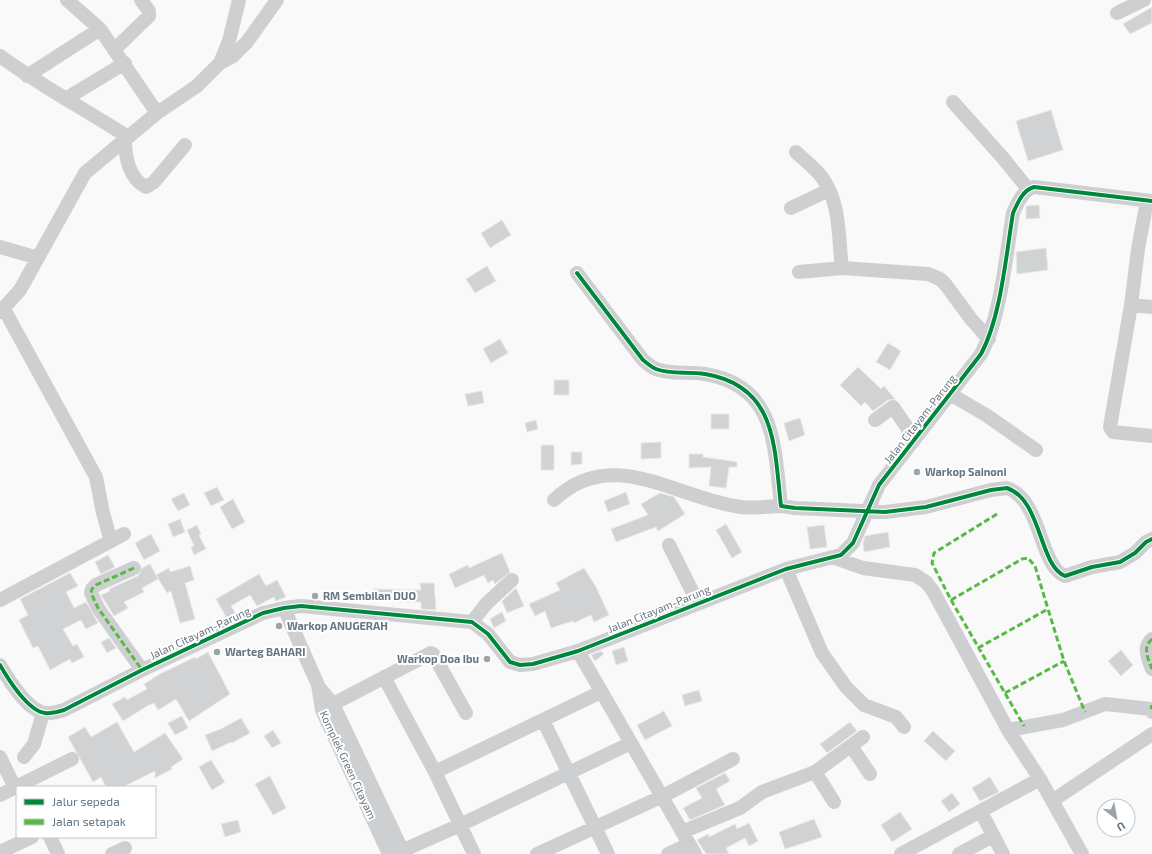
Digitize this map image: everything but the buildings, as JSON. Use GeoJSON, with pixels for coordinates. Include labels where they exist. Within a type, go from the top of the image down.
{"type":"FeatureCollection","features":[{"type":"Feature","properties":{"kind":"street"},"geometry":{"type":"LineString","coordinates":[[67,0],[100,29],[125,63],[157,113]]}},
{"type":"Feature","properties":{"kind":"street"},"geometry":{"type":"LineString","coordinates":[[115,49],[149,16],[149,11],[141,0]]}},
{"type":"Feature","properties":{"kind":"street"},"geometry":{"type":"LineString","coordinates":[[220,63],[229,41],[239,0]]}},
{"type":"Feature","properties":{"kind":"street"},"geometry":{"type":"LineString","coordinates":[[111,541],[103,513],[96,477],[2,310],[20,290],[85,173],[126,142],[141,126],[157,113],[184,96],[220,63],[233,56],[277,0]]}},
{"type":"Feature","properties":{"kind":"street"},"geometry":{"type":"LineString","coordinates":[[1117,13],[1144,0]]}},
{"type":"Feature","properties":{"kind":"street"},"geometry":{"type":"LineString","coordinates":[[27,76],[100,29]]}},
{"type":"Feature","properties":{"kind":"street"},"geometry":{"type":"LineString","coordinates":[[0,56],[27,76],[67,98],[126,142]]}},
{"type":"Feature","properties":{"kind":"street"},"geometry":{"type":"LineString","coordinates":[[67,98],[125,63]]}},
{"type":"Feature","properties":{"kind":"street"},"geometry":{"type":"LineString","coordinates":[[953,102],[1003,158],[1028,189],[1034,187],[1150,201],[1138,249],[1132,305],[1110,427],[1113,432],[1152,436]]}},
{"type":"Feature","properties":{"kind":"street"},"geometry":{"type":"LineString","coordinates":[[126,142],[126,158],[130,168],[141,184],[146,187],[154,182],[185,144]]}},
{"type":"Feature","properties":{"kind":"street"},"geometry":{"type":"LineString","coordinates":[[796,152],[821,175],[829,190],[838,213],[842,268]]}},
{"type":"Feature","properties":{"kind":"street","name":"Jalan Citayam-Parung"},"geometry":{"type":"LineString","coordinates":[[43,713],[53,714],[64,710],[142,670],[263,614],[284,608],[301,606],[472,622],[488,634],[510,662],[520,665],[548,661],[578,651],[786,569],[846,552],[857,534],[879,485],[982,354],[989,339],[994,322],[1013,213],[1017,203],[1028,189]]}},
{"type":"Feature","properties":{"kind":"street"},"geometry":{"type":"LineString","coordinates":[[791,208],[829,190]]}},
{"type":"Feature","properties":{"kind":"street"},"geometry":{"type":"LineString","coordinates":[[0,246],[38,258]]}},
{"type":"Feature","properties":{"kind":"street"},"geometry":{"type":"LineString","coordinates":[[799,272],[842,268],[913,272],[940,278],[953,293],[971,319],[989,339]]}},
{"type":"Feature","properties":{"kind":"street"},"geometry":{"type":"LineString","coordinates":[[577,273],[643,360],[655,369],[705,374],[731,381],[749,391],[761,408],[770,427],[776,456],[781,506]]}},
{"type":"Feature","properties":{"kind":"street"},"geometry":{"type":"LineString","coordinates":[[1132,305],[1152,307]]}},
{"type":"Feature","properties":{"kind":"street"},"geometry":{"type":"LineString","coordinates":[[950,394],[986,415],[1036,450]]}},
{"type":"Feature","properties":{"kind":"street"},"geometry":{"type":"LineString","coordinates":[[875,420],[893,407],[915,439]]}},
{"type":"Feature","properties":{"kind":"street"},"geometry":{"type":"LineString","coordinates":[[554,500],[564,490],[586,478],[615,474],[654,481],[742,508],[781,506],[885,512],[926,507],[991,490],[1006,488],[1018,495],[1030,510],[1053,565],[1059,574],[1065,576],[1092,567],[1120,562],[1136,553],[1146,542],[1152,539]]}},
{"type":"Feature","properties":{"kind":"street"},"geometry":{"type":"LineString","coordinates":[[0,600],[124,534]]}},
{"type":"Feature","properties":{"kind":"street"},"geometry":{"type":"LineString","coordinates":[[857,534],[864,568]]}},
{"type":"Feature","properties":{"kind":"street"},"geometry":{"type":"LineString","coordinates":[[669,545],[698,603]]}},
{"type":"Feature","properties":{"kind":"street"},"geometry":{"type":"LineString","coordinates":[[832,557],[864,568],[915,575],[926,582],[933,591],[1008,730],[1040,779],[1082,854]]}},
{"type":"Feature","properties":{"kind":"street"},"geometry":{"type":"LineString","coordinates":[[134,568],[96,585],[92,589],[91,593],[98,608],[142,670]]}},
{"type":"Feature","properties":{"kind":"street"},"geometry":{"type":"LineString","coordinates":[[786,569],[822,653],[846,687],[864,704],[896,717],[904,727]]}},
{"type":"Feature","properties":{"kind":"street"},"geometry":{"type":"LineString","coordinates":[[472,622],[486,604],[512,580]]}},
{"type":"Feature","properties":{"kind":"street","name":"Komplek Green Citayam"},"geometry":{"type":"LineString","coordinates":[[284,608],[318,685],[322,710],[398,853]]}},
{"type":"Feature","properties":{"kind":"street"},"geometry":{"type":"LineString","coordinates":[[1152,639],[1147,644],[1146,650],[1152,669]]}},
{"type":"Feature","properties":{"kind":"street"},"geometry":{"type":"LineString","coordinates":[[578,651],[689,843]]}},
{"type":"Feature","properties":{"kind":"street"},"geometry":{"type":"LineString","coordinates":[[333,704],[428,654],[433,654],[466,713]]}},
{"type":"Feature","properties":{"kind":"street"},"geometry":{"type":"LineString","coordinates":[[1,670],[26,702],[34,709],[43,713],[34,744],[24,757]]}},
{"type":"Feature","properties":{"kind":"street"},"geometry":{"type":"LineString","coordinates":[[384,677],[435,772],[474,854]]}},
{"type":"Feature","properties":{"kind":"street"},"geometry":{"type":"LineString","coordinates":[[318,685],[333,704],[398,853],[631,743]]}},
{"type":"Feature","properties":{"kind":"street"},"geometry":{"type":"LineString","coordinates":[[435,772],[601,692]]}},
{"type":"Feature","properties":{"kind":"street"},"geometry":{"type":"LineString","coordinates":[[1008,730],[1063,720],[1106,704],[1152,709]]}},
{"type":"Feature","properties":{"kind":"street"},"geometry":{"type":"LineString","coordinates":[[543,720],[608,854]]}},
{"type":"Feature","properties":{"kind":"street"},"geometry":{"type":"LineString","coordinates":[[1052,801],[1152,734]]}},
{"type":"Feature","properties":{"kind":"street"},"geometry":{"type":"LineString","coordinates":[[668,854],[689,843],[762,792],[815,772],[863,737]]}},
{"type":"Feature","properties":{"kind":"street"},"geometry":{"type":"LineString","coordinates":[[851,746],[870,774]]}},
{"type":"Feature","properties":{"kind":"street"},"geometry":{"type":"LineString","coordinates":[[0,757],[21,786],[72,760]]}},
{"type":"Feature","properties":{"kind":"street"},"geometry":{"type":"LineString","coordinates":[[538,854],[596,829],[733,759]]}},
{"type":"Feature","properties":{"kind":"street"},"geometry":{"type":"LineString","coordinates":[[815,772],[834,802]]}},
{"type":"Feature","properties":{"kind":"street"},"geometry":{"type":"LineString","coordinates":[[901,854],[1040,779]]}},
{"type":"Feature","properties":{"kind":"street"},"geometry":{"type":"LineString","coordinates":[[0,795],[16,788]]}},
{"type":"Feature","properties":{"kind":"street"},"geometry":{"type":"LineString","coordinates":[[981,812],[993,836],[999,853]]}},
{"type":"Feature","properties":{"kind":"street"},"geometry":{"type":"LineString","coordinates":[[959,854],[993,836]]}},
{"type":"Feature","properties":{"kind":"street"},"geometry":{"type":"LineString","coordinates":[[0,852],[30,838]]}},
{"type":"Feature","properties":{"kind":"street"},"geometry":{"type":"LineString","coordinates":[[50,838],[58,854]]}},
{"type":"Feature","properties":{"kind":"street"},"geometry":{"type":"LineString","coordinates":[[112,854],[125,848]]}},
{"type":"Feature","properties":{"kind":"marked path"},"geometry":{"type":"LineString","coordinates":[[997,514],[934,553],[932,563],[951,600],[1024,726]]}},
{"type":"Feature","properties":{"kind":"marked path"},"geometry":{"type":"LineString","coordinates":[[951,600],[1022,559],[1028,558],[1035,566],[1048,609]]}},
{"type":"Feature","properties":{"kind":"marked path"},"geometry":{"type":"LineString","coordinates":[[134,568],[96,585],[92,589],[91,593],[98,608],[142,670]]}},
{"type":"Feature","properties":{"kind":"marked path"},"geometry":{"type":"LineString","coordinates":[[978,648],[1048,609],[1064,661],[1085,712]]}},
{"type":"Feature","properties":{"kind":"marked path"},"geometry":{"type":"LineString","coordinates":[[1152,639],[1147,646],[1147,653],[1152,669]]}},
{"type":"Feature","properties":{"kind":"marked path"},"geometry":{"type":"LineString","coordinates":[[1005,693],[1064,661]]}},
{"type":"Feature","properties":{"kind":"marked path"},"geometry":{"type":"LineString","coordinates":[[1151,709],[1152,705]]}},
{"type":"Feature","properties":{"kind":"cycle path"},"geometry":{"type":"LineString","coordinates":[[0,665],[25,701],[39,711],[54,713],[64,710],[142,670],[263,613],[301,606],[472,622],[488,634],[510,662],[520,665],[533,664],[578,651],[786,569],[841,555],[853,543],[879,485],[981,354],[988,339],[998,304],[1013,213],[1024,194],[1034,187],[1152,201]]}},
{"type":"Feature","properties":{"kind":"cycle path"},"geometry":{"type":"LineString","coordinates":[[577,273],[643,360],[651,366],[661,371],[705,374],[729,381],[746,391],[759,405],[767,422],[773,441],[781,506],[885,512],[926,507],[991,490],[1007,488],[1018,495],[1027,505],[1034,518],[1050,560],[1056,570],[1065,576],[1092,567],[1120,562],[1135,553],[1146,542],[1152,539]]}},
{"type":"Feature","properties":{"kind":"place","name":"Warkop Sainoni"},"geometry":{"type":"Point","coordinates":[917,472]}},
{"type":"Feature","properties":{"kind":"place","name":"RM Sembilan DUO"},"geometry":{"type":"Point","coordinates":[315,596]}},
{"type":"Feature","properties":{"kind":"place","name":"Warkop ANUGERAH"},"geometry":{"type":"Point","coordinates":[279,626]}},
{"type":"Feature","properties":{"kind":"place","name":"Warteg BAHARI"},"geometry":{"type":"Point","coordinates":[217,652]}},
{"type":"Feature","properties":{"kind":"place","name":"Warkop Doa Ibu"},"geometry":{"type":"Point","coordinates":[487,659]}}]}
